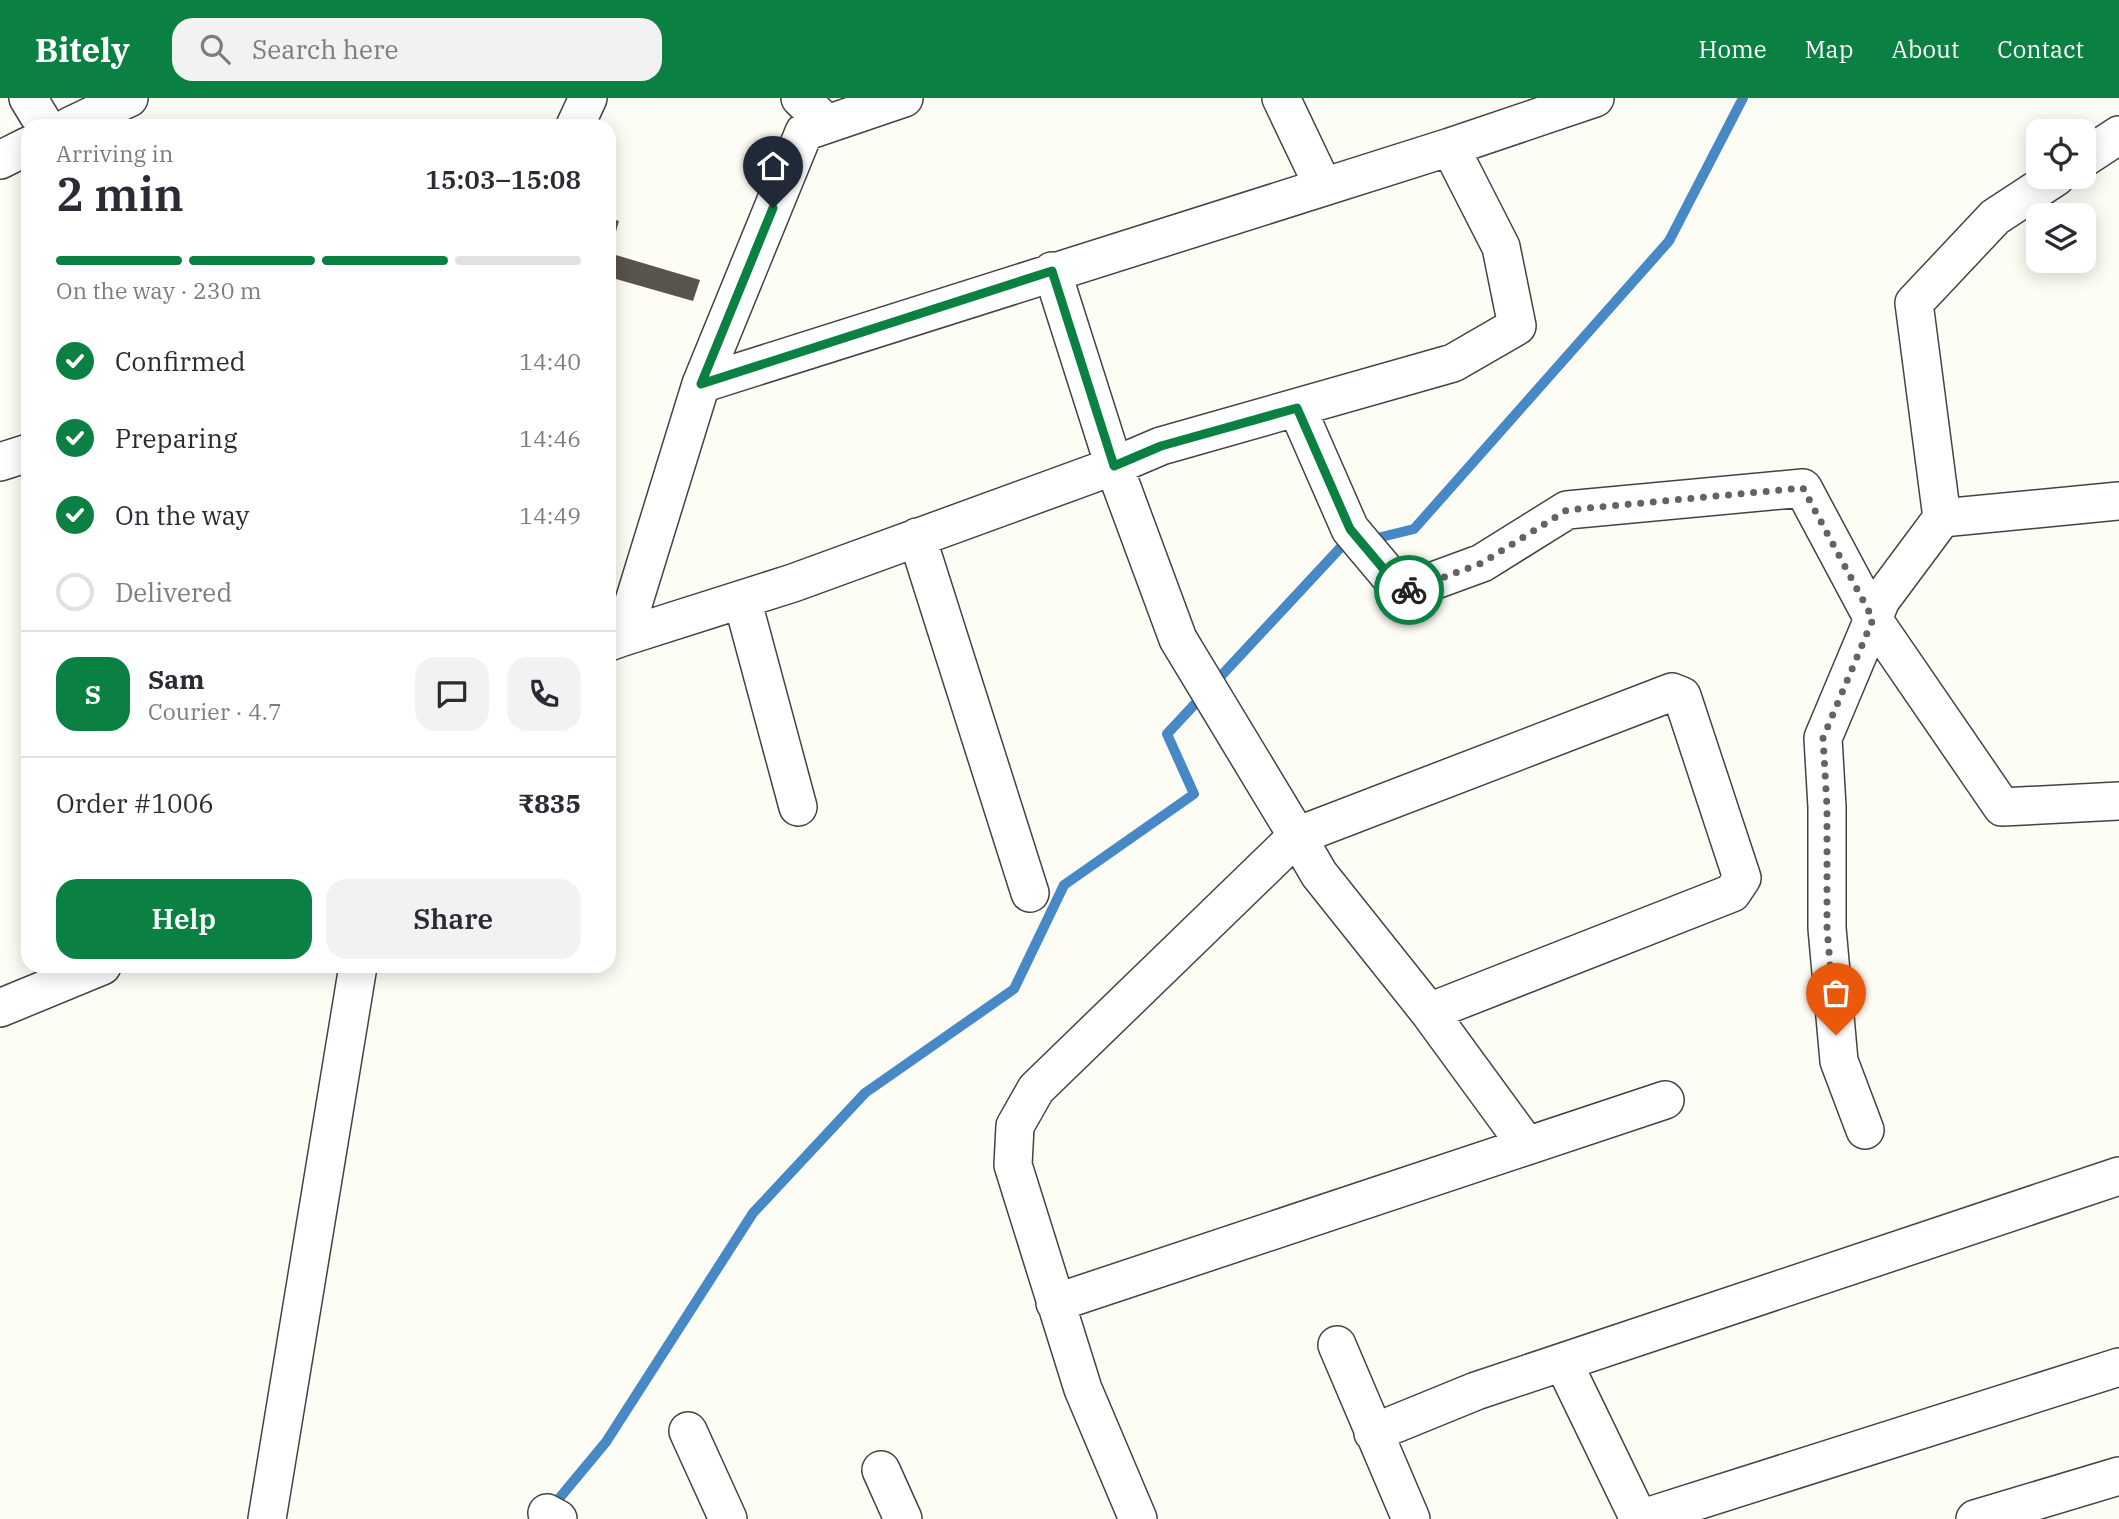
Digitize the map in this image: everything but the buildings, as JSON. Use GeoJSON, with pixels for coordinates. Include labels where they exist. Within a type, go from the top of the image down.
{"type":"FeatureCollection","features":[{"type":"Feature","properties":{"kind":"street"},"geometry":{"type":"LineString","coordinates":[[28,98],[41,119]]}},
{"type":"Feature","properties":{"kind":"street"},"geometry":{"type":"LineString","coordinates":[[85,119],[129,98]]}},
{"type":"Feature","properties":{"kind":"street"},"geometry":{"type":"LineString","coordinates":[[578,119],[588,98]]}},
{"type":"Feature","properties":{"kind":"street"},"geometry":{"type":"LineString","coordinates":[[800,98],[827,124]]}},
{"type":"Feature","properties":{"kind":"street"},"geometry":{"type":"LineString","coordinates":[[616,639],[701,384],[804,132],[904,98]]}},
{"type":"Feature","properties":{"kind":"street"},"geometry":{"type":"LineString","coordinates":[[1281,98],[1324,187]]}},
{"type":"Feature","properties":{"kind":"street"},"geometry":{"type":"LineString","coordinates":[[701,384],[1450,147],[1595,98]]}},
{"type":"Feature","properties":{"kind":"street"},"geometry":{"type":"LineString","coordinates":[[2096,150],[2119,135]]}},
{"type":"Feature","properties":{"kind":"street"},"geometry":{"type":"LineString","coordinates":[[616,639],[793,583],[1114,466],[1161,446],[1453,363],[1517,326],[1501,247],[1450,147]]}},
{"type":"Feature","properties":{"kind":"street"},"geometry":{"type":"LineString","coordinates":[[0,160],[21,150]]}},
{"type":"Feature","properties":{"kind":"street"},"geometry":{"type":"LineString","coordinates":[[1865,1130],[1839,1061],[1827,928],[1827,807],[1823,738],[1881,600],[1942,518],[1914,303],[1996,218],[2038,189]]}},
{"type":"Feature","properties":{"kind":"street"},"geometry":{"type":"LineString","coordinates":[[1052,271],[1114,466],[1178,639],[1319,874],[1429,1012],[1527,1146]]}},
{"type":"Feature","properties":{"kind":"street"},"geometry":{"type":"LineString","coordinates":[[1297,408],[1350,529],[1403,592],[1482,563],[1567,510],[1803,488],[1873,619],[2002,807],[2119,801]]}},
{"type":"Feature","properties":{"kind":"street"},"geometry":{"type":"LineString","coordinates":[[0,462],[21,455]]}},
{"type":"Feature","properties":{"kind":"street"},"geometry":{"type":"LineString","coordinates":[[1942,518],[2119,501]]}},
{"type":"Feature","properties":{"kind":"street"},"geometry":{"type":"LineString","coordinates":[[917,537],[1030,893]]}},
{"type":"Feature","properties":{"kind":"street"},"geometry":{"type":"LineString","coordinates":[[742,599],[798,807]]}},
{"type":"Feature","properties":{"kind":"street"},"geometry":{"type":"LineString","coordinates":[[1138,1519],[1083,1389],[1013,1165],[1016,1126],[1036,1089],[1297,836],[1672,692],[1682,696],[1742,878],[1732,893],[1429,1012]]}},
{"type":"Feature","properties":{"kind":"street"},"geometry":{"type":"LineString","coordinates":[[0,1008],[85,973]]}},
{"type":"Feature","properties":{"kind":"street"},"geometry":{"type":"LineString","coordinates":[[267,1519],[357,973]]}},
{"type":"Feature","properties":{"kind":"street"},"geometry":{"type":"LineString","coordinates":[[1055,1303],[1665,1100]]}},
{"type":"Feature","properties":{"kind":"street"},"geometry":{"type":"LineString","coordinates":[[1373,1433],[1476,1391],[2119,1176]]}},
{"type":"Feature","properties":{"kind":"street"},"geometry":{"type":"LineString","coordinates":[[1337,1345],[1411,1519]]}},
{"type":"Feature","properties":{"kind":"street"},"geometry":{"type":"LineString","coordinates":[[1563,1362],[1639,1519],[2119,1367]]}},
{"type":"Feature","properties":{"kind":"street"},"geometry":{"type":"LineString","coordinates":[[688,1431],[728,1519]]}},
{"type":"Feature","properties":{"kind":"street"},"geometry":{"type":"LineString","coordinates":[[881,1470],[903,1519]]}},
{"type":"Feature","properties":{"kind":"street"},"geometry":{"type":"LineString","coordinates":[[1975,1519],[2119,1476]]}},
{"type":"Feature","properties":{"kind":"waterway"},"geometry":{"type":"LineString","coordinates":[[1369,540],[1414,529],[1669,241],[1743,98]]}},
{"type":"Feature","properties":{"kind":"waterway"},"geometry":{"type":"LineString","coordinates":[[552,1507],[606,1442],[753,1213],[865,1093],[1014,989],[1064,885],[1194,794],[1167,734],[1342,546],[1353,544]]}},
{"type":"Feature","properties":{"kind":"way so far"},"geometry":{"type":"LineString","coordinates":[[1409,590],[1482,563],[1567,510],[1803,488],[1873,619],[1823,738],[1827,807],[1827,928],[1836,1035]]}},
{"type":"Feature","properties":{"kind":"route"},"geometry":{"type":"LineString","coordinates":[[773,208],[701,384],[1052,271],[1114,466],[1161,446],[1297,408],[1350,529],[1403,592],[1409,590]]}}]}
